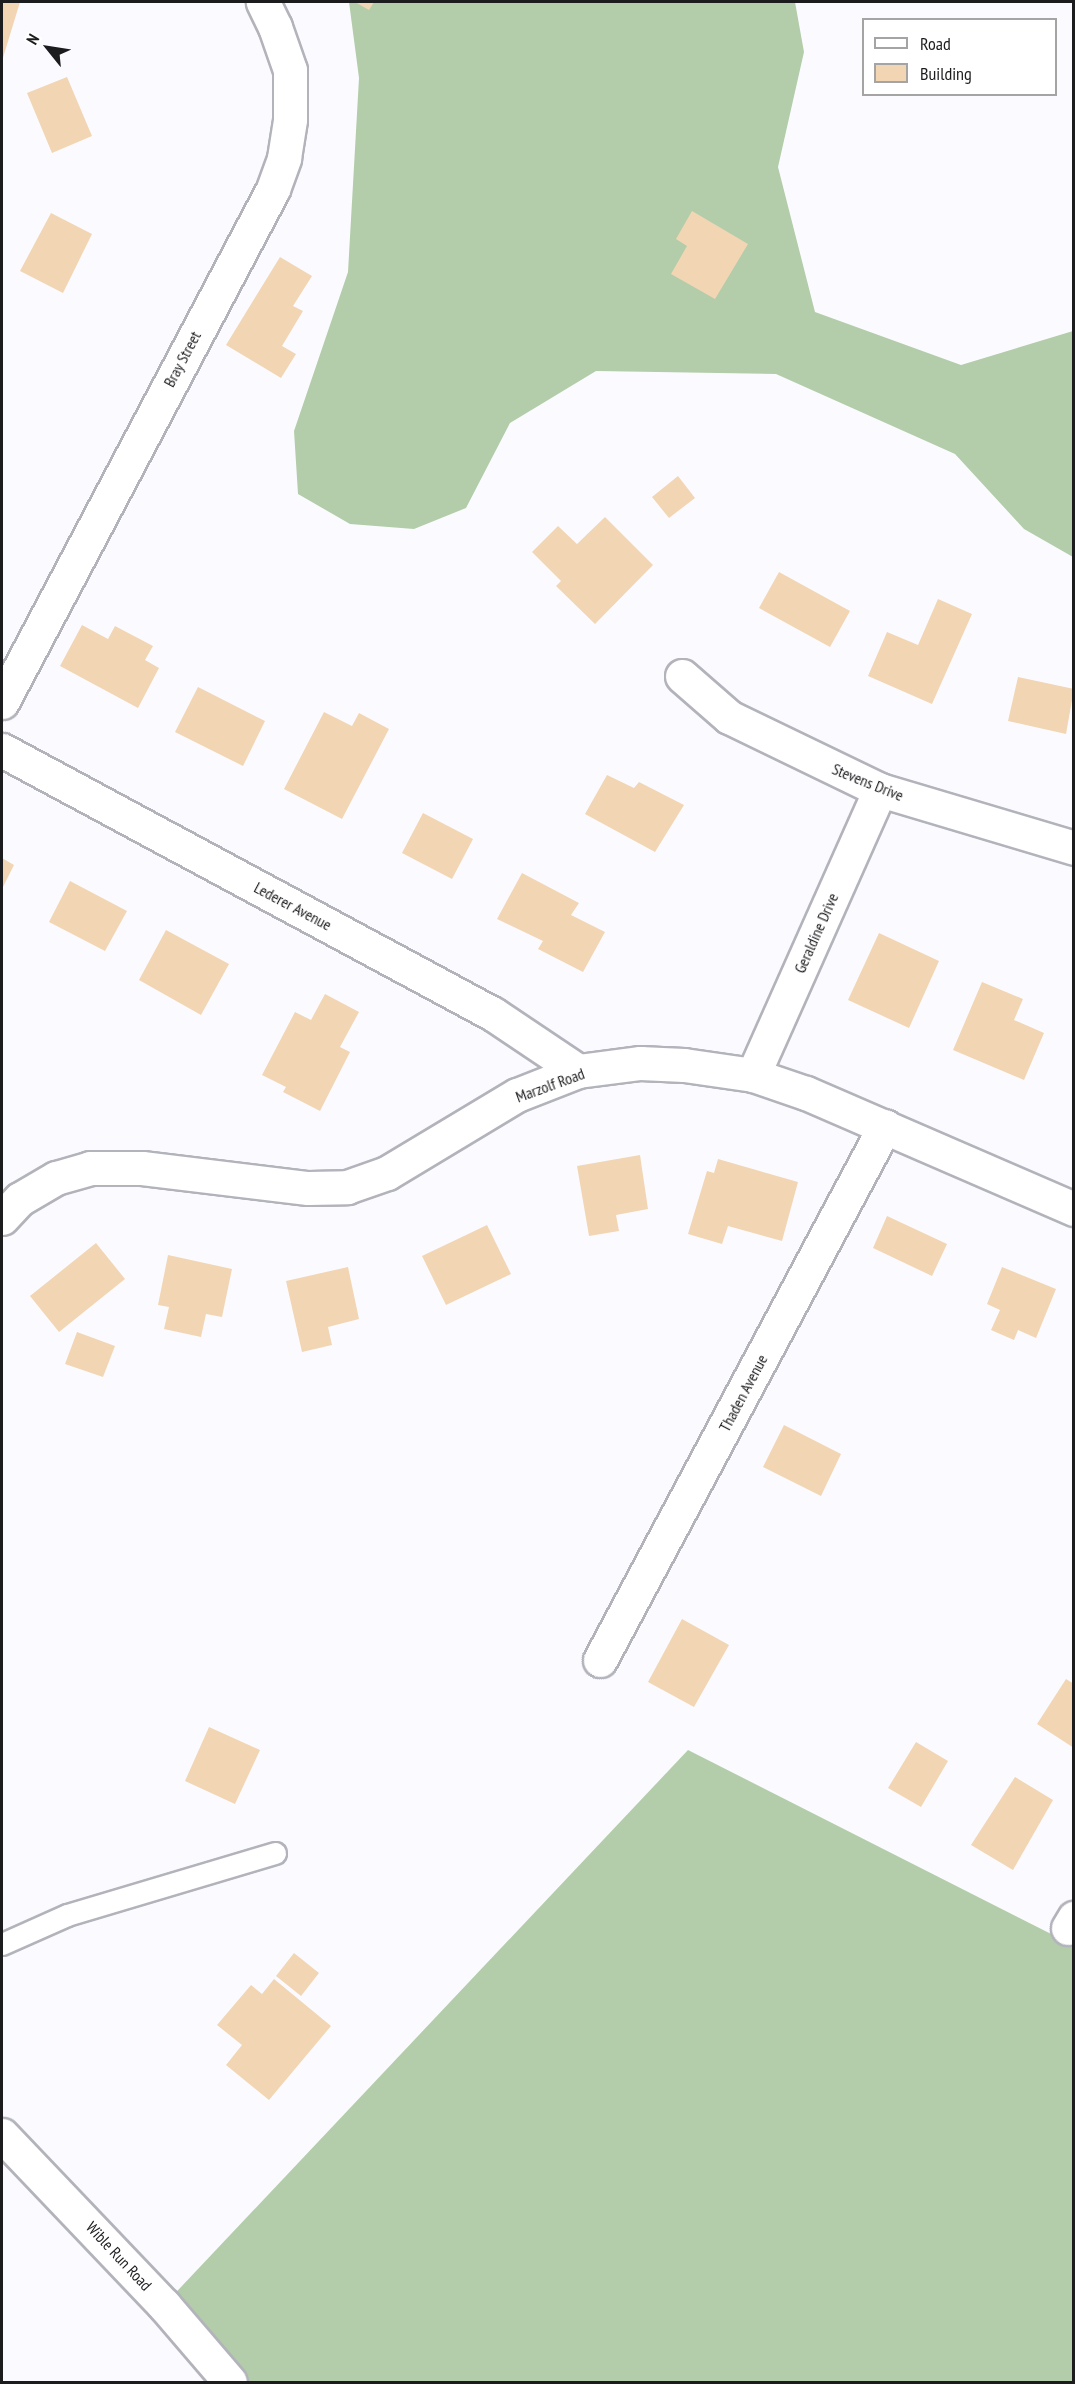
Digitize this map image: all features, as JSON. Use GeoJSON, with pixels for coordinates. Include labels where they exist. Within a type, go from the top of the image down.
{"type":"FeatureCollection","features":[{"type":"Feature","properties":{"kind":"street","name":"Bray Street"},"geometry":{"type":"LineString","coordinates":[[2,702],[273,189],[284,158],[290,119],[290,70],[275,27],[263,2]]}},
{"type":"Feature","properties":{"kind":"street","name":"Stevens Drive"},"geometry":{"type":"LineString","coordinates":[[682,676],[729,717],[880,790],[1074,848]]}},
{"type":"Feature","properties":{"kind":"street","name":"Lederer Avenue"},"geometry":{"type":"LineString","coordinates":[[2,750],[494,1014],[578,1071]]}},
{"type":"Feature","properties":{"kind":"street","name":"Geraldine Drive"},"geometry":{"type":"LineString","coordinates":[[753,1075],[880,790]]}},
{"type":"Feature","properties":{"kind":"street","name":"Marzolf Road"},"geometry":{"type":"LineString","coordinates":[[2,1218],[20,1199],[56,1178],[90,1168],[142,1168],[308,1188],[347,1187],[387,1173],[517,1095],[578,1071],[640,1063],[684,1065],[753,1075],[806,1093],[1074,1209]]}},
{"type":"Feature","properties":{"kind":"street","name":"Thaden Avenue"},"geometry":{"type":"LineString","coordinates":[[600,1660],[885,1126]]}},
{"type":"Feature","properties":{"kind":"street","name":"Wible Run Road"},"geometry":{"type":"LineString","coordinates":[[2,2135],[164,2305],[230,2382]]}},
{"type":"Feature","properties":{"kind":"lane"},"geometry":{"type":"LineString","coordinates":[[2,1944],[67,1915],[275,1853]]}},
{"type":"Feature","properties":{"kind":"green space"},"geometry":{"type":"Polygon","coordinates":[[[349,2],[795,2],[804,52],[778,167],[815,312],[961,365],[1073,331],[1073,557],[1024,529],[955,454],[776,374],[596,371],[510,423],[466,508],[414,529],[350,524],[298,494],[294,431],[348,272],[359,78],[349,2]]]}},
{"type":"Feature","properties":{"kind":"green space"},"geometry":{"type":"Polygon","coordinates":[[[688,1750],[1073,1945],[1073,2382],[230,2382],[164,2305],[688,1750]]]}},
{"type":"Feature","properties":{"kind":"building"},"geometry":{"type":"Polygon","coordinates":[[[2,2],[20,2],[2,61],[2,2]]]}},
{"type":"Feature","properties":{"kind":"building"},"geometry":{"type":"Polygon","coordinates":[[[355,2],[374,2],[369,10],[355,2]]]}},
{"type":"Feature","properties":{"kind":"building"},"geometry":{"type":"Polygon","coordinates":[[[67,77],[92,136],[52,153],[27,93],[67,77]]]}},
{"type":"Feature","properties":{"kind":"building"},"geometry":{"type":"Polygon","coordinates":[[[692,211],[748,244],[715,299],[671,274],[687,246],[676,239],[692,211]]]}},
{"type":"Feature","properties":{"kind":"building"},"geometry":{"type":"Polygon","coordinates":[[[51,213],[92,234],[63,293],[20,271],[51,213]]]}},
{"type":"Feature","properties":{"kind":"building"},"geometry":{"type":"Polygon","coordinates":[[[280,257],[312,276],[293,306],[303,311],[282,346],[296,354],[281,378],[226,345],[280,257]]]}},
{"type":"Feature","properties":{"kind":"building"},"geometry":{"type":"Polygon","coordinates":[[[678,476],[695,498],[669,518],[652,497],[678,476]]]}},
{"type":"Feature","properties":{"kind":"building"},"geometry":{"type":"Polygon","coordinates":[[[605,517],[653,565],[595,624],[556,586],[561,581],[532,552],[558,526],[577,544],[605,517]]]}},
{"type":"Feature","properties":{"kind":"building"},"geometry":{"type":"Polygon","coordinates":[[[779,572],[850,611],[830,647],[759,608],[779,572]]]}},
{"type":"Feature","properties":{"kind":"building"},"geometry":{"type":"Polygon","coordinates":[[[938,599],[972,614],[932,704],[868,676],[887,632],[918,645],[938,599]]]}},
{"type":"Feature","properties":{"kind":"building"},"geometry":{"type":"Polygon","coordinates":[[[82,625],[108,639],[115,626],[153,646],[145,660],[159,668],[138,708],[60,666],[82,625]]]}},
{"type":"Feature","properties":{"kind":"building"},"geometry":{"type":"Polygon","coordinates":[[[1018,677],[1074,689],[1066,734],[1008,721],[1018,677]]]}},
{"type":"Feature","properties":{"kind":"building"},"geometry":{"type":"Polygon","coordinates":[[[198,687],[265,721],[243,766],[175,732],[198,687]]]}},
{"type":"Feature","properties":{"kind":"building"},"geometry":{"type":"Polygon","coordinates":[[[324,712],[352,726],[359,713],[389,729],[342,819],[284,789],[324,712]]]}},
{"type":"Feature","properties":{"kind":"building"},"geometry":{"type":"Polygon","coordinates":[[[607,775],[634,788],[639,782],[684,805],[655,852],[585,814],[607,775]]]}},
{"type":"Feature","properties":{"kind":"building"},"geometry":{"type":"Polygon","coordinates":[[[423,813],[473,839],[452,879],[402,853],[423,813]]]}},
{"type":"Feature","properties":{"kind":"building"},"geometry":{"type":"Polygon","coordinates":[[[2,858],[14,865],[2,889],[2,858]]]}},
{"type":"Feature","properties":{"kind":"building"},"geometry":{"type":"Polygon","coordinates":[[[522,873],[579,903],[571,915],[605,932],[583,972],[538,949],[543,941],[497,919],[522,873]]]}},
{"type":"Feature","properties":{"kind":"building"},"geometry":{"type":"Polygon","coordinates":[[[70,881],[127,911],[105,951],[49,922],[70,881]]]}},
{"type":"Feature","properties":{"kind":"building"},"geometry":{"type":"Polygon","coordinates":[[[166,930],[229,964],[201,1015],[139,980],[166,930]]]}},
{"type":"Feature","properties":{"kind":"building"},"geometry":{"type":"Polygon","coordinates":[[[879,933],[939,961],[909,1028],[848,1000],[879,933]]]}},
{"type":"Feature","properties":{"kind":"building"},"geometry":{"type":"Polygon","coordinates":[[[982,982],[1023,999],[1014,1020],[1044,1033],[1024,1080],[953,1050],[982,982]]]}},
{"type":"Feature","properties":{"kind":"building"},"geometry":{"type":"Polygon","coordinates":[[[325,994],[359,1012],[340,1047],[350,1052],[320,1111],[283,1092],[286,1087],[262,1075],[295,1012],[311,1020],[325,994]]]}},
{"type":"Feature","properties":{"kind":"building"},"geometry":{"type":"Polygon","coordinates":[[[640,1155],[648,1209],[616,1215],[619,1231],[589,1236],[577,1166],[640,1155]]]}},
{"type":"Feature","properties":{"kind":"building"},"geometry":{"type":"Polygon","coordinates":[[[718,1159],[798,1182],[782,1241],[728,1226],[722,1244],[688,1234],[707,1171],[714,1173],[718,1159]]]}},
{"type":"Feature","properties":{"kind":"building"},"geometry":{"type":"Polygon","coordinates":[[[887,1216],[947,1244],[932,1276],[873,1248],[887,1216]]]}},
{"type":"Feature","properties":{"kind":"building"},"geometry":{"type":"Polygon","coordinates":[[[487,1225],[511,1274],[446,1305],[422,1256],[487,1225]]]}},
{"type":"Feature","properties":{"kind":"building"},"geometry":{"type":"Polygon","coordinates":[[[96,1243],[125,1279],[59,1332],[30,1296],[96,1243]]]}},
{"type":"Feature","properties":{"kind":"building"},"geometry":{"type":"Polygon","coordinates":[[[168,1255],[232,1269],[222,1317],[206,1314],[201,1337],[164,1329],[169,1307],[158,1305],[168,1255]]]}},
{"type":"Feature","properties":{"kind":"building"},"geometry":{"type":"Polygon","coordinates":[[[348,1267],[359,1319],[328,1327],[332,1345],[302,1352],[286,1281],[348,1267]]]}},
{"type":"Feature","properties":{"kind":"building"},"geometry":{"type":"Polygon","coordinates":[[[1002,1267],[1056,1289],[1036,1338],[1018,1330],[1014,1340],[991,1330],[1000,1310],[987,1304],[1002,1267]]]}},
{"type":"Feature","properties":{"kind":"building"},"geometry":{"type":"Polygon","coordinates":[[[77,1332],[115,1346],[103,1377],[65,1364],[77,1332]]]}},
{"type":"Feature","properties":{"kind":"building"},"geometry":{"type":"Polygon","coordinates":[[[784,1425],[841,1454],[821,1496],[763,1467],[784,1425]]]}},
{"type":"Feature","properties":{"kind":"building"},"geometry":{"type":"Polygon","coordinates":[[[682,1619],[729,1645],[694,1707],[648,1682],[682,1619]]]}},
{"type":"Feature","properties":{"kind":"building"},"geometry":{"type":"Polygon","coordinates":[[[1066,1679],[1074,1684],[1074,1748],[1037,1724],[1066,1679]]]}},
{"type":"Feature","properties":{"kind":"building"},"geometry":{"type":"Polygon","coordinates":[[[209,1727],[260,1750],[235,1804],[185,1781],[209,1727]]]}},
{"type":"Feature","properties":{"kind":"building"},"geometry":{"type":"Polygon","coordinates":[[[916,1742],[948,1761],[921,1807],[888,1788],[916,1742]]]}},
{"type":"Feature","properties":{"kind":"building"},"geometry":{"type":"Polygon","coordinates":[[[1015,1777],[1053,1800],[1013,1870],[971,1845],[1015,1777]]]}},
{"type":"Feature","properties":{"kind":"building"},"geometry":{"type":"Polygon","coordinates":[[[294,1953],[319,1973],[301,1996],[276,1976],[294,1953]]]}},
{"type":"Feature","properties":{"kind":"building"},"geometry":{"type":"Polygon","coordinates":[[[274,1979],[331,2026],[269,2100],[226,2065],[242,2045],[217,2025],[251,1985],[262,1994],[274,1979]]]}}]}
